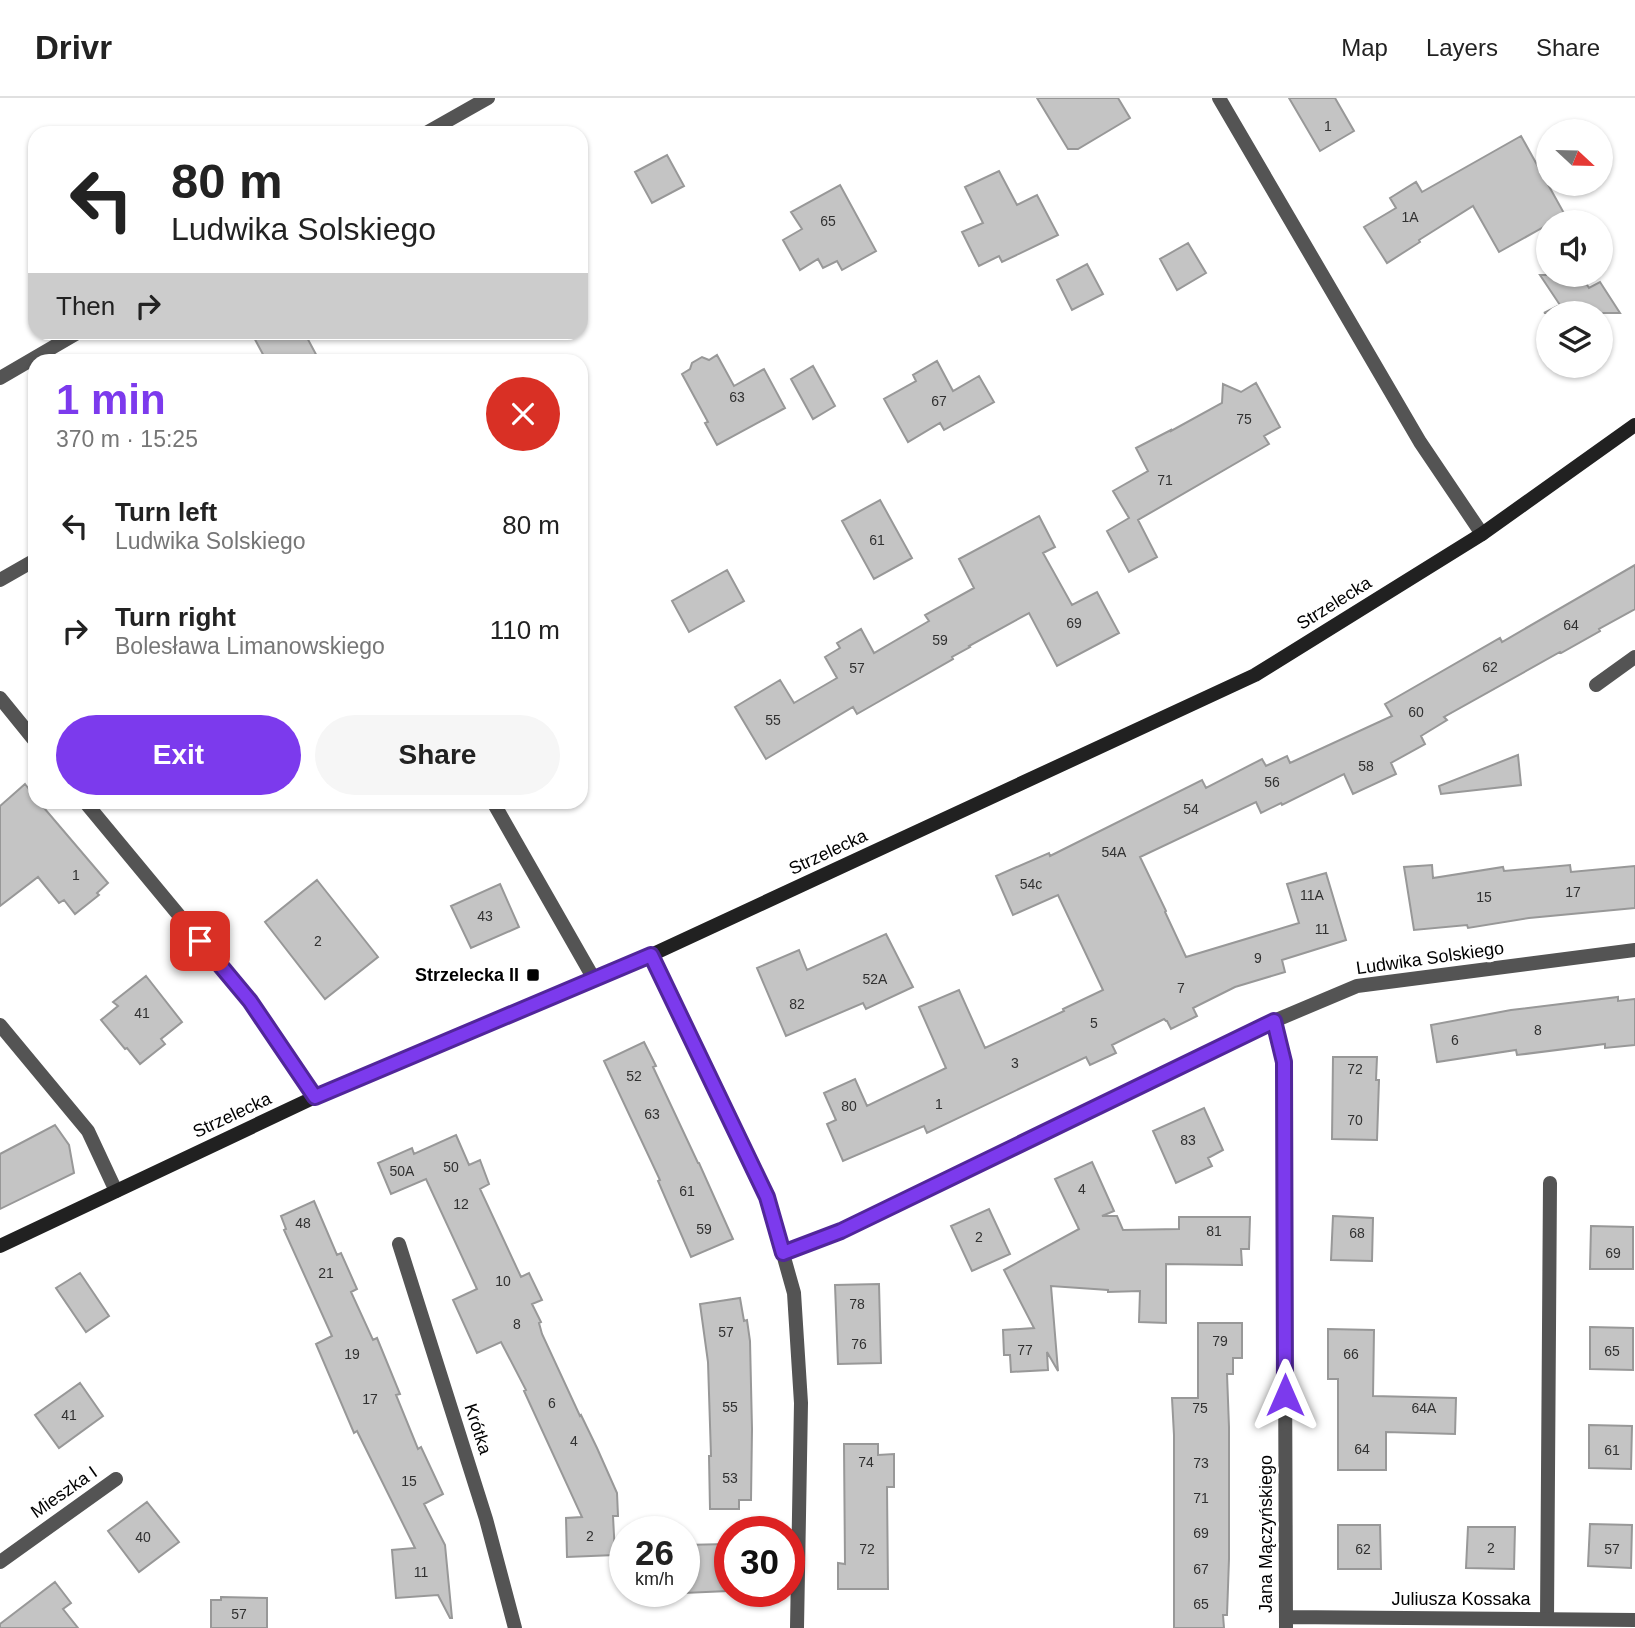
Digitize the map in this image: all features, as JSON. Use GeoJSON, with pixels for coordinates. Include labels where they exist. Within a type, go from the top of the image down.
{"type":"FeatureCollection","features":[{"type":"Feature","properties":{"kind":"street"},"geometry":{"type":"LineString","coordinates":[[438,126],[488,98]]}},
{"type":"Feature","properties":{"kind":"street"},"geometry":{"type":"LineString","coordinates":[[1219,98],[1420,442],[1482,534]]}},
{"type":"Feature","properties":{"kind":"street"},"geometry":{"type":"LineString","coordinates":[[41,354],[65,340]]}},
{"type":"Feature","properties":{"kind":"street"},"geometry":{"type":"LineString","coordinates":[[0,378],[28,362]]}},
{"type":"Feature","properties":{"kind":"street","name":"Strzelecka"},"geometry":{"type":"LineString","coordinates":[[0,1246],[315,1097],[651,955],[1255,675],[1482,534],[1635,425]]}},
{"type":"Feature","properties":{"kind":"street"},"geometry":{"type":"LineString","coordinates":[[0,580],[28,564]]}},
{"type":"Feature","properties":{"kind":"street"},"geometry":{"type":"LineString","coordinates":[[1596,685],[1635,657]]}},
{"type":"Feature","properties":{"kind":"street"},"geometry":{"type":"LineString","coordinates":[[0,698],[28,732]]}},
{"type":"Feature","properties":{"kind":"street"},"geometry":{"type":"LineString","coordinates":[[91,809],[250,1001],[315,1097]]}},
{"type":"Feature","properties":{"kind":"street"},"geometry":{"type":"LineString","coordinates":[[498,809],[594,979]]}},
{"type":"Feature","properties":{"kind":"street","name":"Ludwika Solskiego"},"geometry":{"type":"LineString","coordinates":[[783,1253],[841,1231],[1274,1021],[1357,986],[1635,950]]}},
{"type":"Feature","properties":{"kind":"street"},"geometry":{"type":"LineString","coordinates":[[651,955],[767,1197],[794,1293],[801,1403],[797,1628]]}},
{"type":"Feature","properties":{"kind":"street","name":"Jana Mączyńskiego"},"geometry":{"type":"LineString","coordinates":[[1274,1021],[1284,1062],[1286,1622]]}},
{"type":"Feature","properties":{"kind":"street"},"geometry":{"type":"LineString","coordinates":[[0,1025],[88,1131],[116,1191]]}},
{"type":"Feature","properties":{"kind":"street"},"geometry":{"type":"LineString","coordinates":[[1547,1619],[1550,1183]]}},
{"type":"Feature","properties":{"kind":"street","name":"Krótka"},"geometry":{"type":"LineString","coordinates":[[399,1244],[486,1519],[515,1628]]}},
{"type":"Feature","properties":{"kind":"street","name":"Mieszka I"},"geometry":{"type":"LineString","coordinates":[[0,1562],[116,1479]]}},
{"type":"Feature","properties":{"kind":"street","name":"Juliusza Kossaka"},"geometry":{"type":"LineString","coordinates":[[1286,1622],[1635,1620]]}},
{"type":"Feature","properties":{"kind":"building"},"geometry":{"type":"Polygon","coordinates":[[[1037,98],[1118,98],[1130,118],[1078,149],[1068,149],[1037,98]]]}},
{"type":"Feature","properties":{"kind":"building"},"geometry":{"type":"Polygon","coordinates":[[[1289,98],[1335,98],[1354,131],[1320,151],[1289,98]]]}},
{"type":"Feature","properties":{"kind":"building"},"geometry":{"type":"Polygon","coordinates":[[[1521,136],[1536,163],[1536,196],[1554,196],[1562,210],[1536,210],[1536,231],[1499,252],[1473,206],[1387,263],[1364,227],[1396,208],[1390,198],[1416,182],[1422,192],[1521,136]]]}},
{"type":"Feature","properties":{"kind":"building"},"geometry":{"type":"Polygon","coordinates":[[[667,155],[684,186],[652,203],[635,172],[667,155]]]}},
{"type":"Feature","properties":{"kind":"building"},"geometry":{"type":"Polygon","coordinates":[[[999,171],[1017,205],[1037,195],[1058,235],[1002,262],[999,256],[979,266],[962,232],[983,223],[965,187],[999,171]]]}},
{"type":"Feature","properties":{"kind":"building"},"geometry":{"type":"Polygon","coordinates":[[[840,185],[876,251],[842,270],[837,261],[823,268],[818,259],[800,270],[783,240],[802,229],[791,212],[840,185]]]}},
{"type":"Feature","properties":{"kind":"building"},"geometry":{"type":"Polygon","coordinates":[[[1188,243],[1206,273],[1177,290],[1160,259],[1188,243]]]}},
{"type":"Feature","properties":{"kind":"building"},"geometry":{"type":"Polygon","coordinates":[[[1087,264],[1103,294],[1072,310],[1057,280],[1087,264]]]}},
{"type":"Feature","properties":{"kind":"building"},"geometry":{"type":"Polygon","coordinates":[[[1548,287],[1603,287],[1612,301],[1557,301],[1548,287]]]}},
{"type":"Feature","properties":{"kind":"building"},"geometry":{"type":"Polygon","coordinates":[[[1613,302],[1620,313],[1613,313],[1613,302]]]}},
{"type":"Feature","properties":{"kind":"building"},"geometry":{"type":"Polygon","coordinates":[[[255,340],[308,340],[316,354],[263,354],[255,340]]]}},
{"type":"Feature","properties":{"kind":"building"},"geometry":{"type":"Polygon","coordinates":[[[717,355],[734,386],[764,369],[785,408],[717,445],[682,374],[702,357],[709,360],[717,355]]]}},
{"type":"Feature","properties":{"kind":"building"},"geometry":{"type":"Polygon","coordinates":[[[937,361],[953,391],[979,376],[994,402],[944,430],[940,423],[908,442],[884,399],[916,381],[913,375],[937,361]]]}},
{"type":"Feature","properties":{"kind":"building"},"geometry":{"type":"Polygon","coordinates":[[[813,366],[835,406],[813,419],[791,379],[813,366]]]}},
{"type":"Feature","properties":{"kind":"building"},"geometry":{"type":"Polygon","coordinates":[[[1256,383],[1280,427],[1264,436],[1269,444],[1138,520],[1157,557],[1129,572],[1107,531],[1129,518],[1113,491],[1148,471],[1136,448],[1222,403],[1223,384],[1241,392],[1256,383]]]}},
{"type":"Feature","properties":{"kind":"building"},"geometry":{"type":"Polygon","coordinates":[[[880,500],[912,558],[874,579],[842,521],[880,500]]]}},
{"type":"Feature","properties":{"kind":"building"},"geometry":{"type":"Polygon","coordinates":[[[1039,516],[1055,547],[1043,553],[1072,605],[1097,592],[1119,633],[1057,666],[1029,613],[857,714],[853,707],[766,759],[735,707],[780,680],[794,703],[837,678],[825,657],[840,648],[837,643],[861,629],[874,653],[929,621],[925,615],[974,588],[959,559],[1039,516]]]}},
{"type":"Feature","properties":{"kind":"building"},"geometry":{"type":"Polygon","coordinates":[[[1635,565],[1635,609],[1444,717],[1447,720],[1421,736],[1425,744],[1391,763],[1396,774],[1353,794],[1344,774],[1261,813],[1256,802],[1140,857],[1186,957],[1299,923],[1287,884],[1326,873],[1346,940],[1282,960],[1285,972],[1235,987],[1193,1008],[1197,1016],[1171,1029],[1164,1019],[1112,1045],[1116,1053],[1090,1065],[1086,1057],[927,1133],[924,1126],[843,1161],[827,1124],[836,1120],[824,1093],[855,1079],[867,1106],[946,1068],[919,1007],[959,990],[985,1048],[1103,990],[1058,895],[1013,915],[996,876],[1049,853],[1050,856],[1202,780],[1206,788],[1262,759],[1266,766],[1287,756],[1290,763],[1392,716],[1385,704],[1500,638],[1502,642],[1635,565]]]}},
{"type":"Feature","properties":{"kind":"building"},"geometry":{"type":"Polygon","coordinates":[[[727,570],[744,601],[689,632],[672,601],[727,570]]]}},
{"type":"Feature","properties":{"kind":"building"},"geometry":{"type":"Polygon","coordinates":[[[1518,755],[1521,785],[1441,794],[1439,786],[1518,755]]]}},
{"type":"Feature","properties":{"kind":"building"},"geometry":{"type":"Polygon","coordinates":[[[25,784],[28,788],[28,809],[45,809],[108,883],[97,893],[99,895],[75,914],[64,900],[59,903],[38,877],[0,906],[0,806],[25,784]]]}},
{"type":"Feature","properties":{"kind":"building"},"geometry":{"type":"Polygon","coordinates":[[[1432,865],[1433,878],[1503,867],[1504,871],[1570,865],[1571,872],[1635,866],[1635,908],[1529,918],[1468,928],[1467,925],[1414,930],[1404,867],[1432,865]]]}},
{"type":"Feature","properties":{"kind":"building"},"geometry":{"type":"Polygon","coordinates":[[[317,880],[378,957],[325,999],[265,922],[317,880]]]}},
{"type":"Feature","properties":{"kind":"building"},"geometry":{"type":"Polygon","coordinates":[[[500,884],[519,927],[471,948],[451,906],[500,884]]]}},
{"type":"Feature","properties":{"kind":"building"},"geometry":{"type":"Polygon","coordinates":[[[886,934],[913,987],[866,1009],[863,1003],[786,1036],[757,968],[799,950],[807,970],[886,934]]]}},
{"type":"Feature","properties":{"kind":"building"},"geometry":{"type":"Polygon","coordinates":[[[146,976],[182,1022],[161,1039],[165,1044],[140,1064],[101,1020],[118,1006],[113,1002],[146,976]]]}},
{"type":"Feature","properties":{"kind":"building"},"geometry":{"type":"Polygon","coordinates":[[[1618,997],[1618,1001],[1635,999],[1635,1045],[1605,1048],[1605,1044],[1517,1055],[1516,1050],[1437,1062],[1431,1025],[1511,1010],[1618,997]]]}},
{"type":"Feature","properties":{"kind":"building"},"geometry":{"type":"Polygon","coordinates":[[[644,1042],[733,1239],[691,1257],[658,1181],[660,1180],[604,1061],[644,1042]]]}},
{"type":"Feature","properties":{"kind":"building"},"geometry":{"type":"Polygon","coordinates":[[[1333,1057],[1377,1057],[1377,1140],[1332,1139],[1333,1057]]]}},
{"type":"Feature","properties":{"kind":"building"},"geometry":{"type":"Polygon","coordinates":[[[1204,1108],[1223,1150],[1208,1158],[1212,1166],[1176,1183],[1153,1131],[1204,1108]]]}},
{"type":"Feature","properties":{"kind":"building"},"geometry":{"type":"Polygon","coordinates":[[[55,1125],[69,1145],[74,1173],[0,1209],[0,1154],[55,1125]]]}},
{"type":"Feature","properties":{"kind":"building"},"geometry":{"type":"Polygon","coordinates":[[[456,1135],[469,1165],[480,1160],[489,1184],[480,1189],[521,1277],[529,1273],[542,1300],[532,1304],[541,1322],[542,1334],[617,1493],[618,1516],[609,1516],[609,1555],[567,1557],[566,1518],[582,1517],[524,1391],[526,1390],[501,1342],[477,1353],[453,1300],[477,1289],[426,1179],[391,1194],[378,1163],[412,1148],[414,1154],[456,1135]]]}},
{"type":"Feature","properties":{"kind":"building"},"geometry":{"type":"Polygon","coordinates":[[[1092,1162],[1114,1211],[1102,1216],[1117,1216],[1123,1230],[1179,1229],[1179,1217],[1250,1217],[1249,1249],[1241,1249],[1242,1265],[1166,1264],[1166,1323],[1139,1322],[1140,1291],[1108,1292],[1051,1286],[1058,1371],[1047,1352],[1048,1370],[1011,1372],[1010,1355],[1004,1355],[1003,1330],[1034,1328],[1004,1270],[1079,1229],[1055,1179],[1092,1162]]]}},
{"type":"Feature","properties":{"kind":"building"},"geometry":{"type":"Polygon","coordinates":[[[314,1201],[337,1255],[341,1253],[357,1289],[351,1292],[373,1340],[377,1338],[400,1394],[396,1395],[418,1449],[421,1447],[443,1494],[424,1504],[445,1545],[452,1618],[438,1595],[396,1598],[392,1550],[415,1548],[357,1431],[354,1433],[316,1344],[332,1336],[284,1230],[286,1229],[281,1216],[314,1201]]]}},
{"type":"Feature","properties":{"kind":"building"},"geometry":{"type":"Polygon","coordinates":[[[989,1209],[1010,1254],[972,1271],[951,1226],[989,1209]]]}},
{"type":"Feature","properties":{"kind":"building"},"geometry":{"type":"Polygon","coordinates":[[[1333,1216],[1373,1218],[1372,1261],[1331,1260],[1333,1216]]]}},
{"type":"Feature","properties":{"kind":"building"},"geometry":{"type":"Polygon","coordinates":[[[1591,1226],[1633,1227],[1633,1269],[1590,1269],[1591,1226]]]}},
{"type":"Feature","properties":{"kind":"building"},"geometry":{"type":"Polygon","coordinates":[[[80,1273],[109,1316],[86,1332],[56,1288],[80,1273]]]}},
{"type":"Feature","properties":{"kind":"building"},"geometry":{"type":"Polygon","coordinates":[[[879,1284],[881,1363],[838,1364],[835,1285],[879,1284]]]}},
{"type":"Feature","properties":{"kind":"building"},"geometry":{"type":"Polygon","coordinates":[[[740,1298],[750,1341],[751,1500],[739,1500],[739,1509],[710,1509],[708,1362],[700,1304],[740,1298]]]}},
{"type":"Feature","properties":{"kind":"building"},"geometry":{"type":"Polygon","coordinates":[[[1198,1323],[1242,1323],[1242,1358],[1233,1358],[1233,1374],[1227,1374],[1229,1559],[1224,1628],[1174,1628],[1172,1398],[1198,1398],[1198,1323]]]}},
{"type":"Feature","properties":{"kind":"building"},"geometry":{"type":"Polygon","coordinates":[[[1590,1327],[1633,1328],[1633,1370],[1590,1369],[1590,1327]]]}},
{"type":"Feature","properties":{"kind":"building"},"geometry":{"type":"Polygon","coordinates":[[[1328,1329],[1374,1330],[1373,1396],[1456,1398],[1455,1434],[1386,1432],[1386,1470],[1338,1470],[1338,1379],[1328,1379],[1328,1329]]]}},
{"type":"Feature","properties":{"kind":"building"},"geometry":{"type":"Polygon","coordinates":[[[80,1383],[103,1416],[59,1448],[35,1415],[80,1383]]]}},
{"type":"Feature","properties":{"kind":"building"},"geometry":{"type":"Polygon","coordinates":[[[1589,1425],[1632,1426],[1631,1469],[1589,1468],[1589,1425]]]}},
{"type":"Feature","properties":{"kind":"building"},"geometry":{"type":"Polygon","coordinates":[[[844,1444],[878,1444],[878,1455],[894,1454],[894,1487],[887,1487],[888,1589],[838,1589],[838,1563],[845,1564],[844,1444]]]}},
{"type":"Feature","properties":{"kind":"building"},"geometry":{"type":"Polygon","coordinates":[[[147,1502],[179,1542],[139,1572],[108,1531],[147,1502]]]}},
{"type":"Feature","properties":{"kind":"building"},"geometry":{"type":"Polygon","coordinates":[[[1590,1524],[1632,1525],[1631,1568],[1588,1566],[1590,1524]]]}},
{"type":"Feature","properties":{"kind":"building"},"geometry":{"type":"Polygon","coordinates":[[[1338,1525],[1380,1525],[1381,1569],[1338,1569],[1338,1525]]]}},
{"type":"Feature","properties":{"kind":"building"},"geometry":{"type":"Polygon","coordinates":[[[1468,1527],[1515,1527],[1514,1569],[1466,1568],[1468,1527]]]}},
{"type":"Feature","properties":{"kind":"building"},"geometry":{"type":"Polygon","coordinates":[[[714,1544],[714,1592],[700,1592],[700,1545],[714,1544]]]}},
{"type":"Feature","properties":{"kind":"building"},"geometry":{"type":"Polygon","coordinates":[[[55,1582],[71,1603],[63,1609],[78,1628],[0,1628],[0,1624],[55,1582]]]}},
{"type":"Feature","properties":{"kind":"building"},"geometry":{"type":"Polygon","coordinates":[[[221,1597],[267,1598],[267,1628],[211,1628],[211,1600],[221,1600],[221,1597]]]}},
{"type":"Feature","properties":{"kind":"place","name":"Strzelecka II"},"geometry":{"type":"Point","coordinates":[533,975]}},
{"type":"Feature","properties":{"kind":"route"},"geometry":{"type":"LineString","coordinates":[[200,941],[250,1001],[315,1097],[651,955],[767,1197],[783,1253],[841,1231],[1274,1021],[1284,1062],[1285,1395]]}}]}
